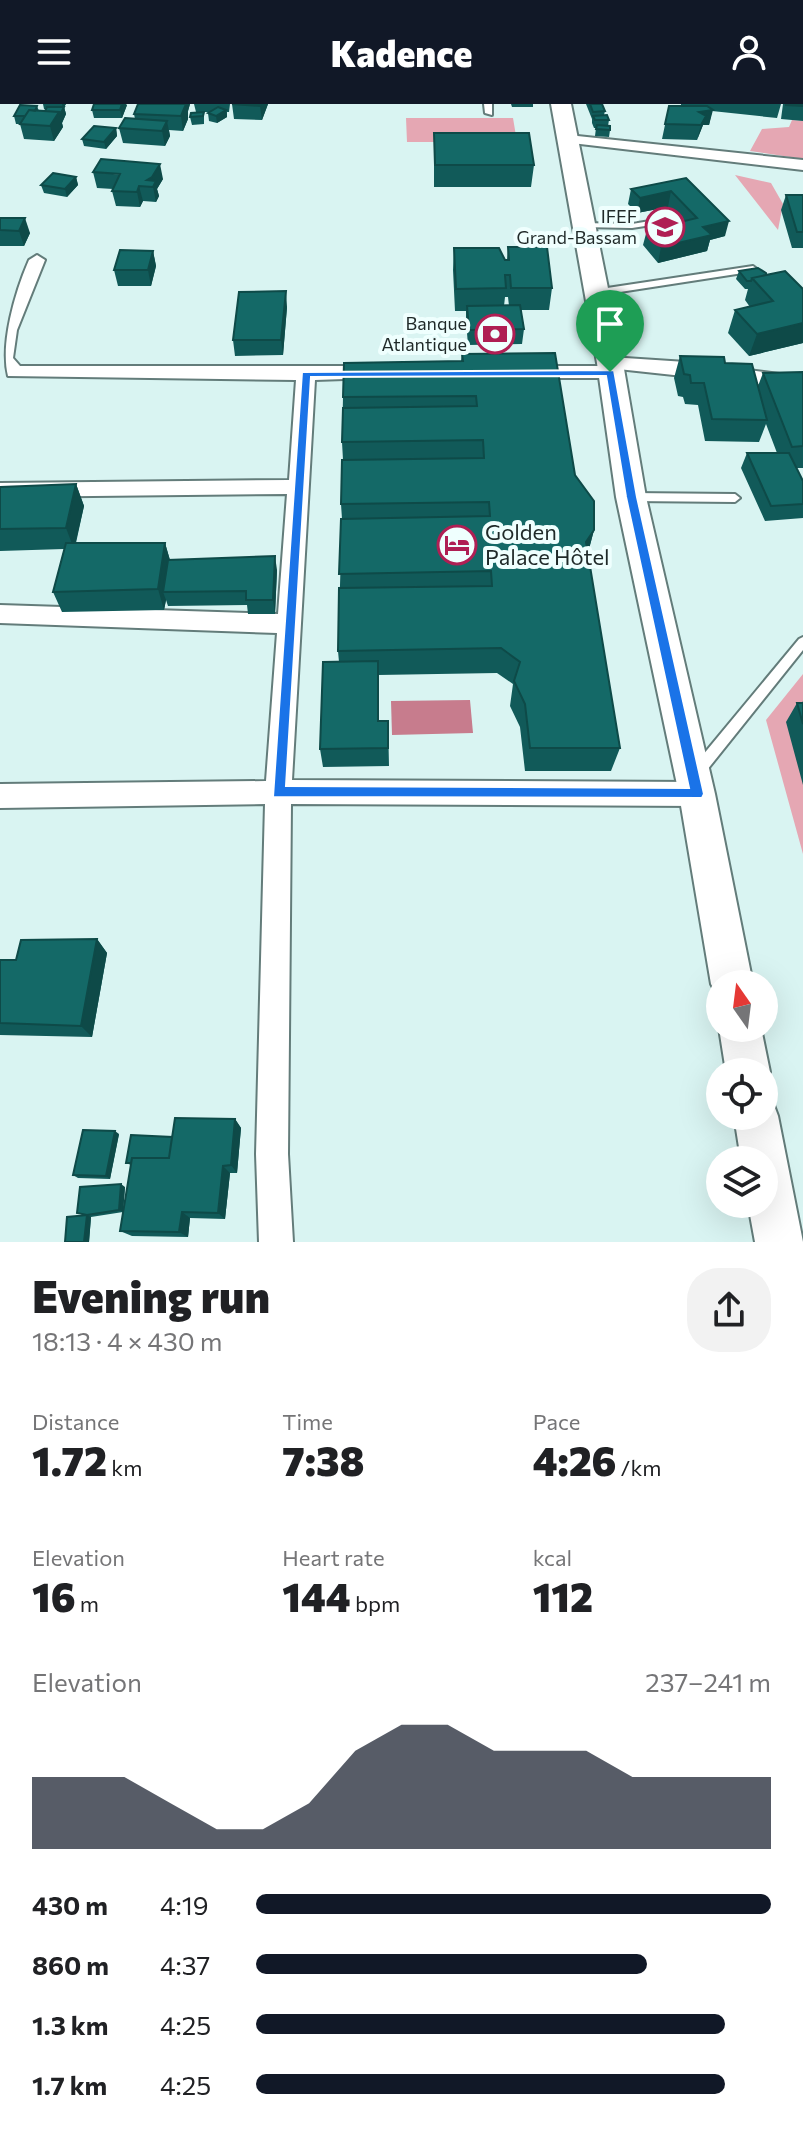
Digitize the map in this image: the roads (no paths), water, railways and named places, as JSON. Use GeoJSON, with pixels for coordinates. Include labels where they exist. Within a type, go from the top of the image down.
{"type":"FeatureCollection","features":[{"type":"Feature","properties":{"kind":"street"},"geometry":{"type":"LineString","coordinates":[[561,104],[631,497],[695,786],[729,970]]}},
{"type":"Feature","properties":{"kind":"street"},"geometry":{"type":"LineString","coordinates":[[568,139],[803,165]]}},
{"type":"Feature","properties":{"kind":"street"},"geometry":{"type":"LineString","coordinates":[[37,260],[8,330],[4,359],[15,372],[403,372]]}},
{"type":"Feature","properties":{"kind":"street"},"geometry":{"type":"LineString","coordinates":[[499,372],[686,368],[803,383]]}},
{"type":"Feature","properties":{"kind":"street"},"geometry":{"type":"LineString","coordinates":[[276,1242],[272,1154],[278,792],[306,374]]}},
{"type":"Feature","properties":{"kind":"street"},"geometry":{"type":"LineString","coordinates":[[0,490],[298,487]]}},
{"type":"Feature","properties":{"kind":"street"},"geometry":{"type":"LineString","coordinates":[[0,614],[289,624]]}},
{"type":"Feature","properties":{"kind":"street"},"geometry":{"type":"LineString","coordinates":[[0,796],[695,786]]}},
{"type":"Feature","properties":{"kind":"street"},"geometry":{"type":"LineString","coordinates":[[775,1218],[779,1242]]}},
{"type":"Feature","properties":{"kind":"lane"},"geometry":{"type":"LineString","coordinates":[[582,225],[632,226],[668,220]]}},
{"type":"Feature","properties":{"kind":"lane"},"geometry":{"type":"LineString","coordinates":[[594,293],[754,269]]}},
{"type":"Feature","properties":{"kind":"lane"},"geometry":{"type":"LineString","coordinates":[[631,497],[735,498]]}},
{"type":"Feature","properties":{"kind":"lane"},"geometry":{"type":"LineString","coordinates":[[695,786],[803,642]]}},
{"type":"Feature","properties":{"kind":"place","name":"IFEF Grand-Bassam"},"geometry":{"type":"Point","coordinates":[665,227]}},
{"type":"Feature","properties":{"kind":"place","name":"Banque Atlantique"},"geometry":{"type":"Point","coordinates":[495,334]}},
{"type":"Feature","properties":{"kind":"place","name":"Golden Palace Hôtel"},"geometry":{"type":"Point","coordinates":[457,545]}}]}
